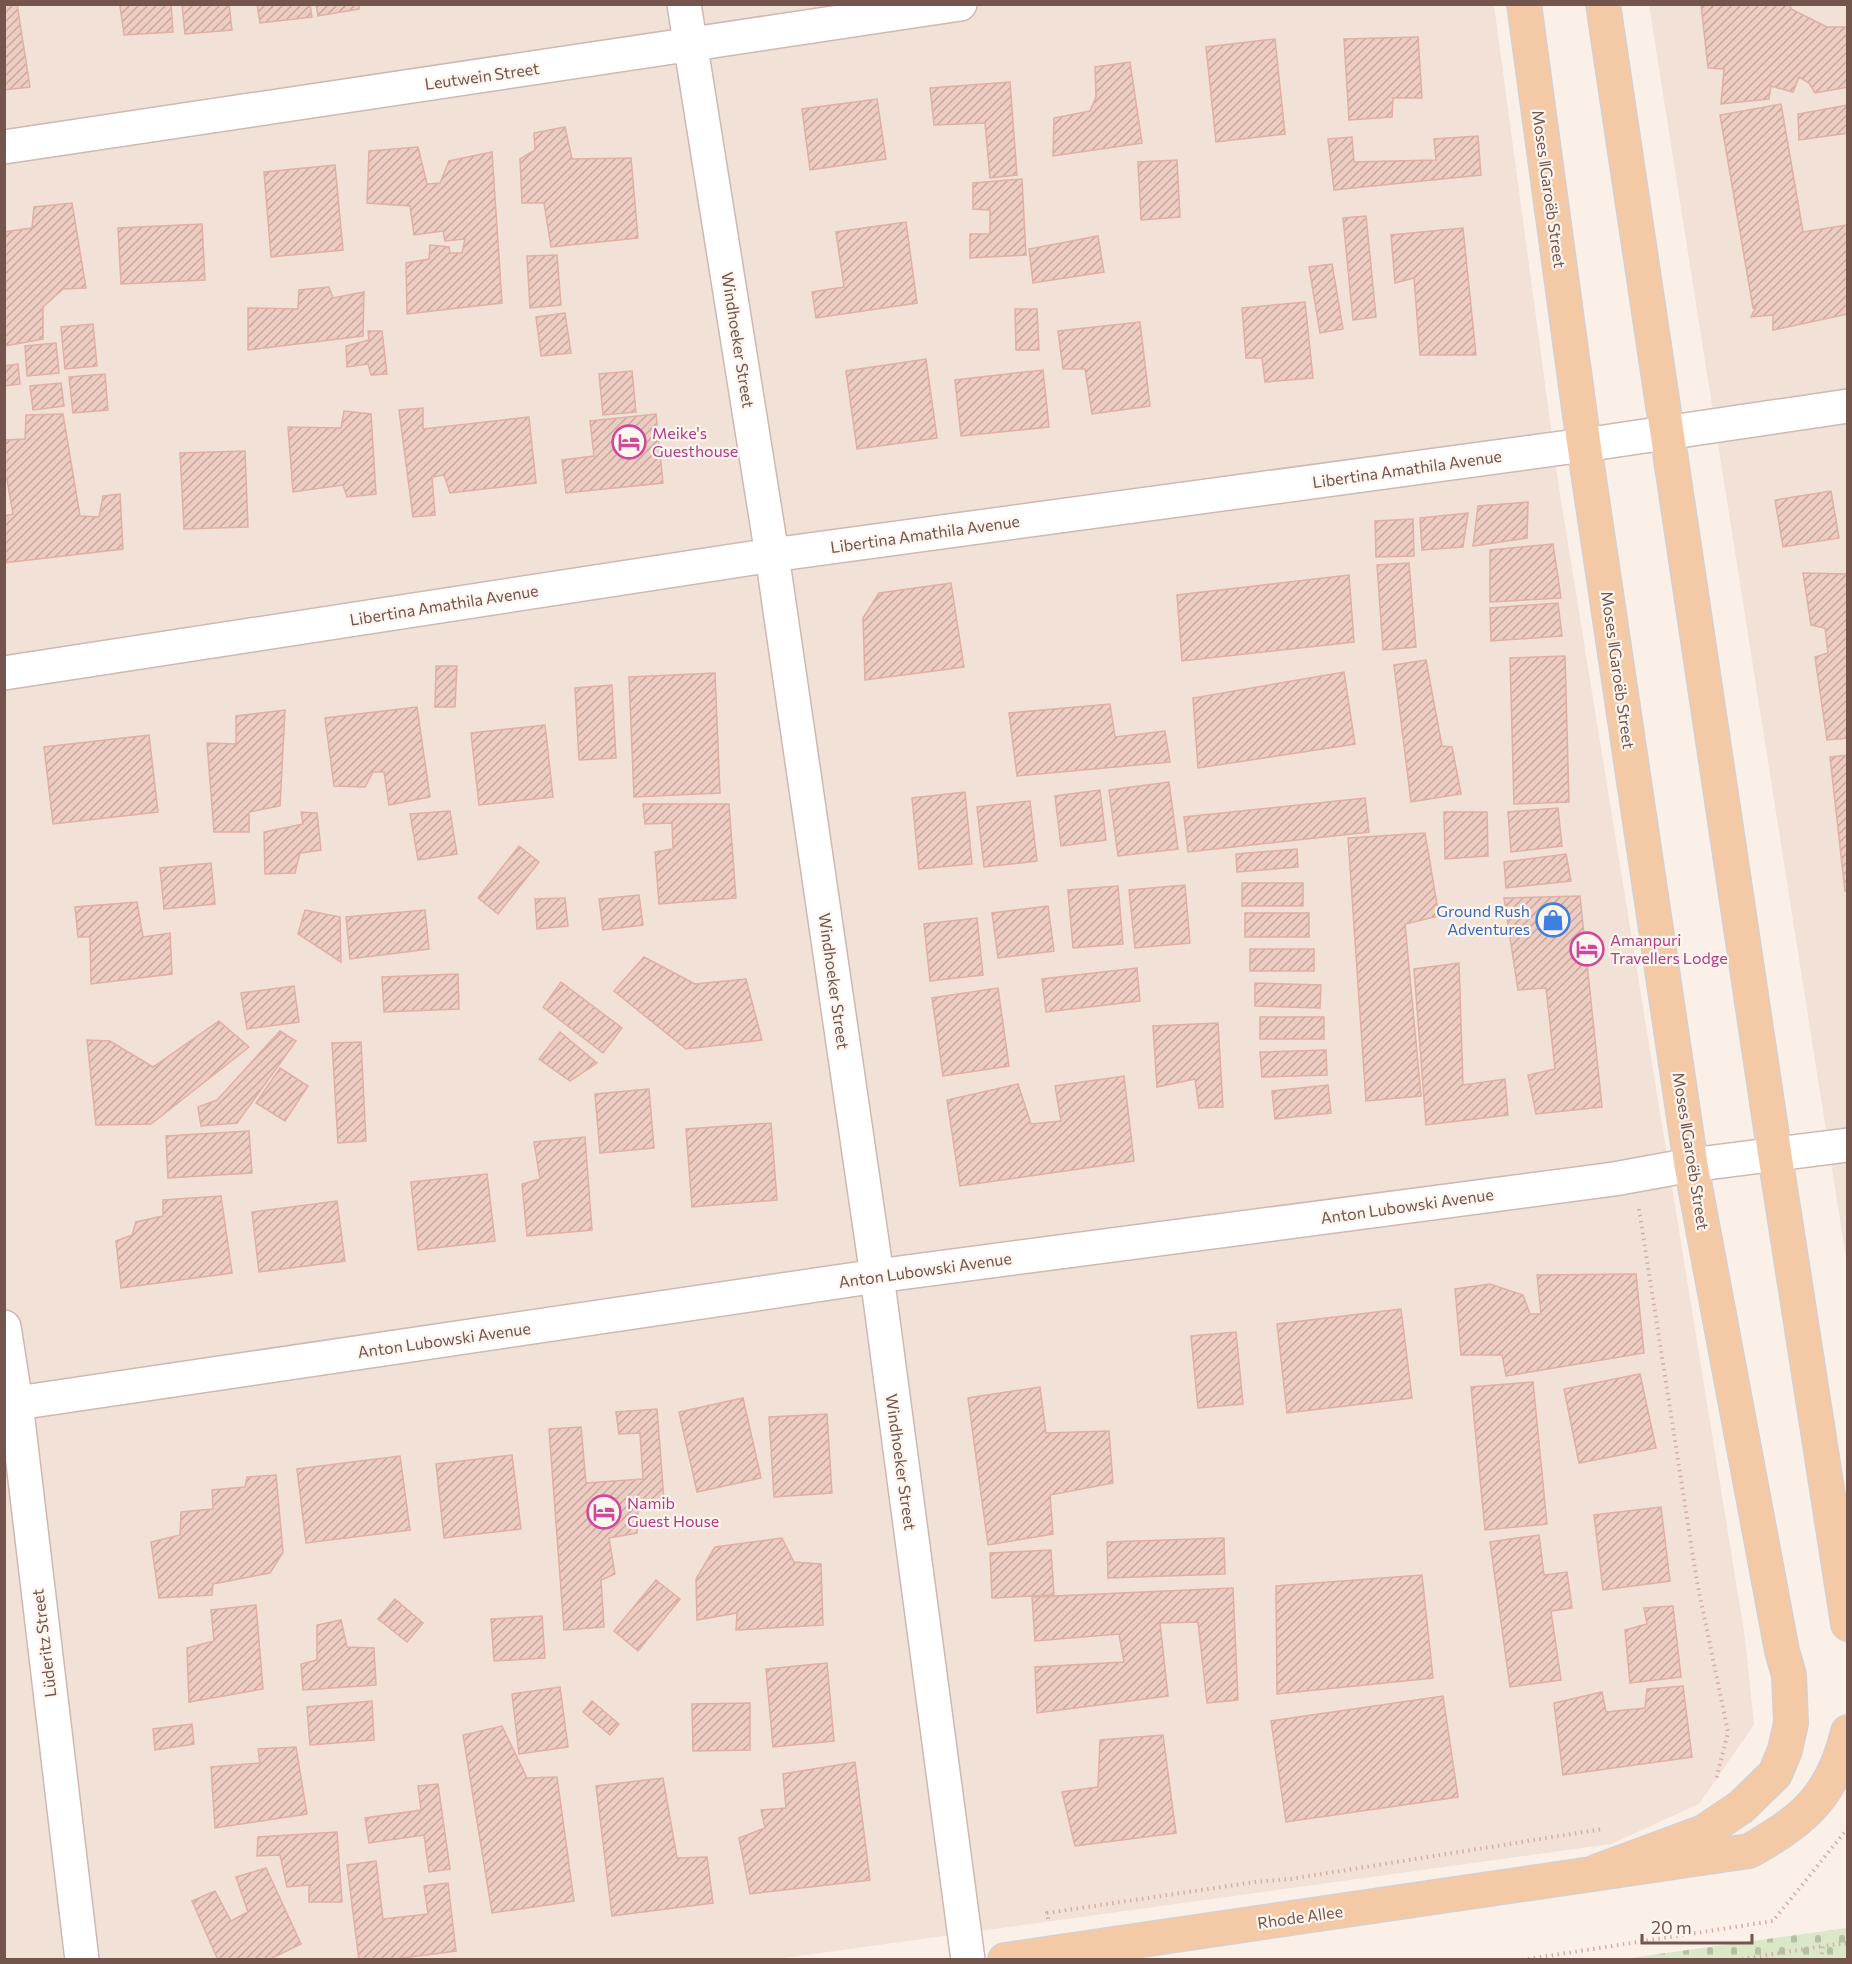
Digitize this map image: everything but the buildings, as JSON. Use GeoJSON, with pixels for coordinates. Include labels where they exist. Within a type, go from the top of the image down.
{"type":"FeatureCollection","features":[{"type":"Feature","properties":{"kind":"main road","name":"Moses ǁGaroëb Street"},"geometry":{"type":"LineString","coordinates":[[1524,4],[1584,445],[1691,1165],[1782,1651],[1789,1675],[1791,1723],[1785,1750],[1774,1774],[1741,1807],[1704,1832],[1596,1872]]}},
{"type":"Feature","properties":{"kind":"main road"},"geometry":{"type":"LineString","coordinates":[[1603,4],[1775,1156],[1848,1624]]}},
{"type":"Feature","properties":{"kind":"main road"},"geometry":{"type":"LineString","coordinates":[[1596,1872],[1749,1851],[1779,1835],[1809,1810],[1832,1780],[1842,1757],[1848,1732]]}},
{"type":"Feature","properties":{"kind":"main road","name":"Rhode Allee"},"geometry":{"type":"LineString","coordinates":[[1005,1959],[1052,1954],[1596,1872]]}},
{"type":"Feature","properties":{"kind":"street","name":"Windhoeker Street"},"geometry":{"type":"LineString","coordinates":[[684,4],[772,555],[877,1276],[968,1959]]}},
{"type":"Feature","properties":{"kind":"street","name":"Leutwein Street"},"geometry":{"type":"LineString","coordinates":[[4,147],[960,4]]}},
{"type":"Feature","properties":{"kind":"street","name":"Libertina Amathila Avenue"},"geometry":{"type":"LineString","coordinates":[[4,673],[772,555],[1584,445],[1848,406]]}},
{"type":"Feature","properties":{"kind":"street","name":"Anton Lubowski Avenue"},"geometry":{"type":"LineString","coordinates":[[10,1404],[877,1276],[1848,1145]]}},
{"type":"Feature","properties":{"kind":"street","name":"Lüderitz Street"},"geometry":{"type":"LineString","coordinates":[[4,1327],[10,1404],[82,1959]]}},
{"type":"Feature","properties":{"kind":"path"},"geometry":{"type":"LineString","coordinates":[[1634,1175],[1644,1253],[1697,1582],[1728,1732],[1713,1790]]}},
{"type":"Feature","properties":{"kind":"path"},"geometry":{"type":"LineString","coordinates":[[1052,1954],[1047,1913],[1255,1882],[1290,1879],[1605,1828]]}},
{"type":"Feature","properties":{"kind":"path"},"geometry":{"type":"LineString","coordinates":[[1522,1959],[1773,1921],[1848,1828]]}},
{"type":"Feature","properties":{"kind":"path"},"geometry":{"type":"LineString","coordinates":[[1736,1959],[1848,1943]]}},
{"type":"Feature","properties":{"kind":"path"},"geometry":{"type":"LineString","coordinates":[[1821,1959],[1823,1946]]}},
{"type":"Feature","properties":{"kind":"shaded area"},"geometry":{"type":"Polygon","coordinates":[[[5,5],[1494,5],[1559,488],[1745,1638],[1754,1725],[1699,1804],[1611,1844],[777,1959],[5,1960],[5,5]]]}},
{"type":"Feature","properties":{"kind":"shaded area"},"geometry":{"type":"Polygon","coordinates":[[[1649,5],[1847,5],[1847,1264],[1649,5]]]}},
{"type":"Feature","properties":{"kind":"green space"},"geometry":{"type":"Polygon","coordinates":[[[1847,1928],[1847,1959],[1622,1959],[1847,1928]]]}},
{"type":"Feature","properties":{"kind":"place","name":"Meike's Guesthouse"},"geometry":{"type":"Point","coordinates":[629,442]}},
{"type":"Feature","properties":{"kind":"place","name":"Ground Rush Adventures"},"geometry":{"type":"Point","coordinates":[1553,920]}},
{"type":"Feature","properties":{"kind":"place","name":"Amanpuri Travellers Lodge"},"geometry":{"type":"Point","coordinates":[1587,949]}},
{"type":"Feature","properties":{"kind":"place","name":"Namib Guest House"},"geometry":{"type":"Point","coordinates":[604,1512]}}]}
